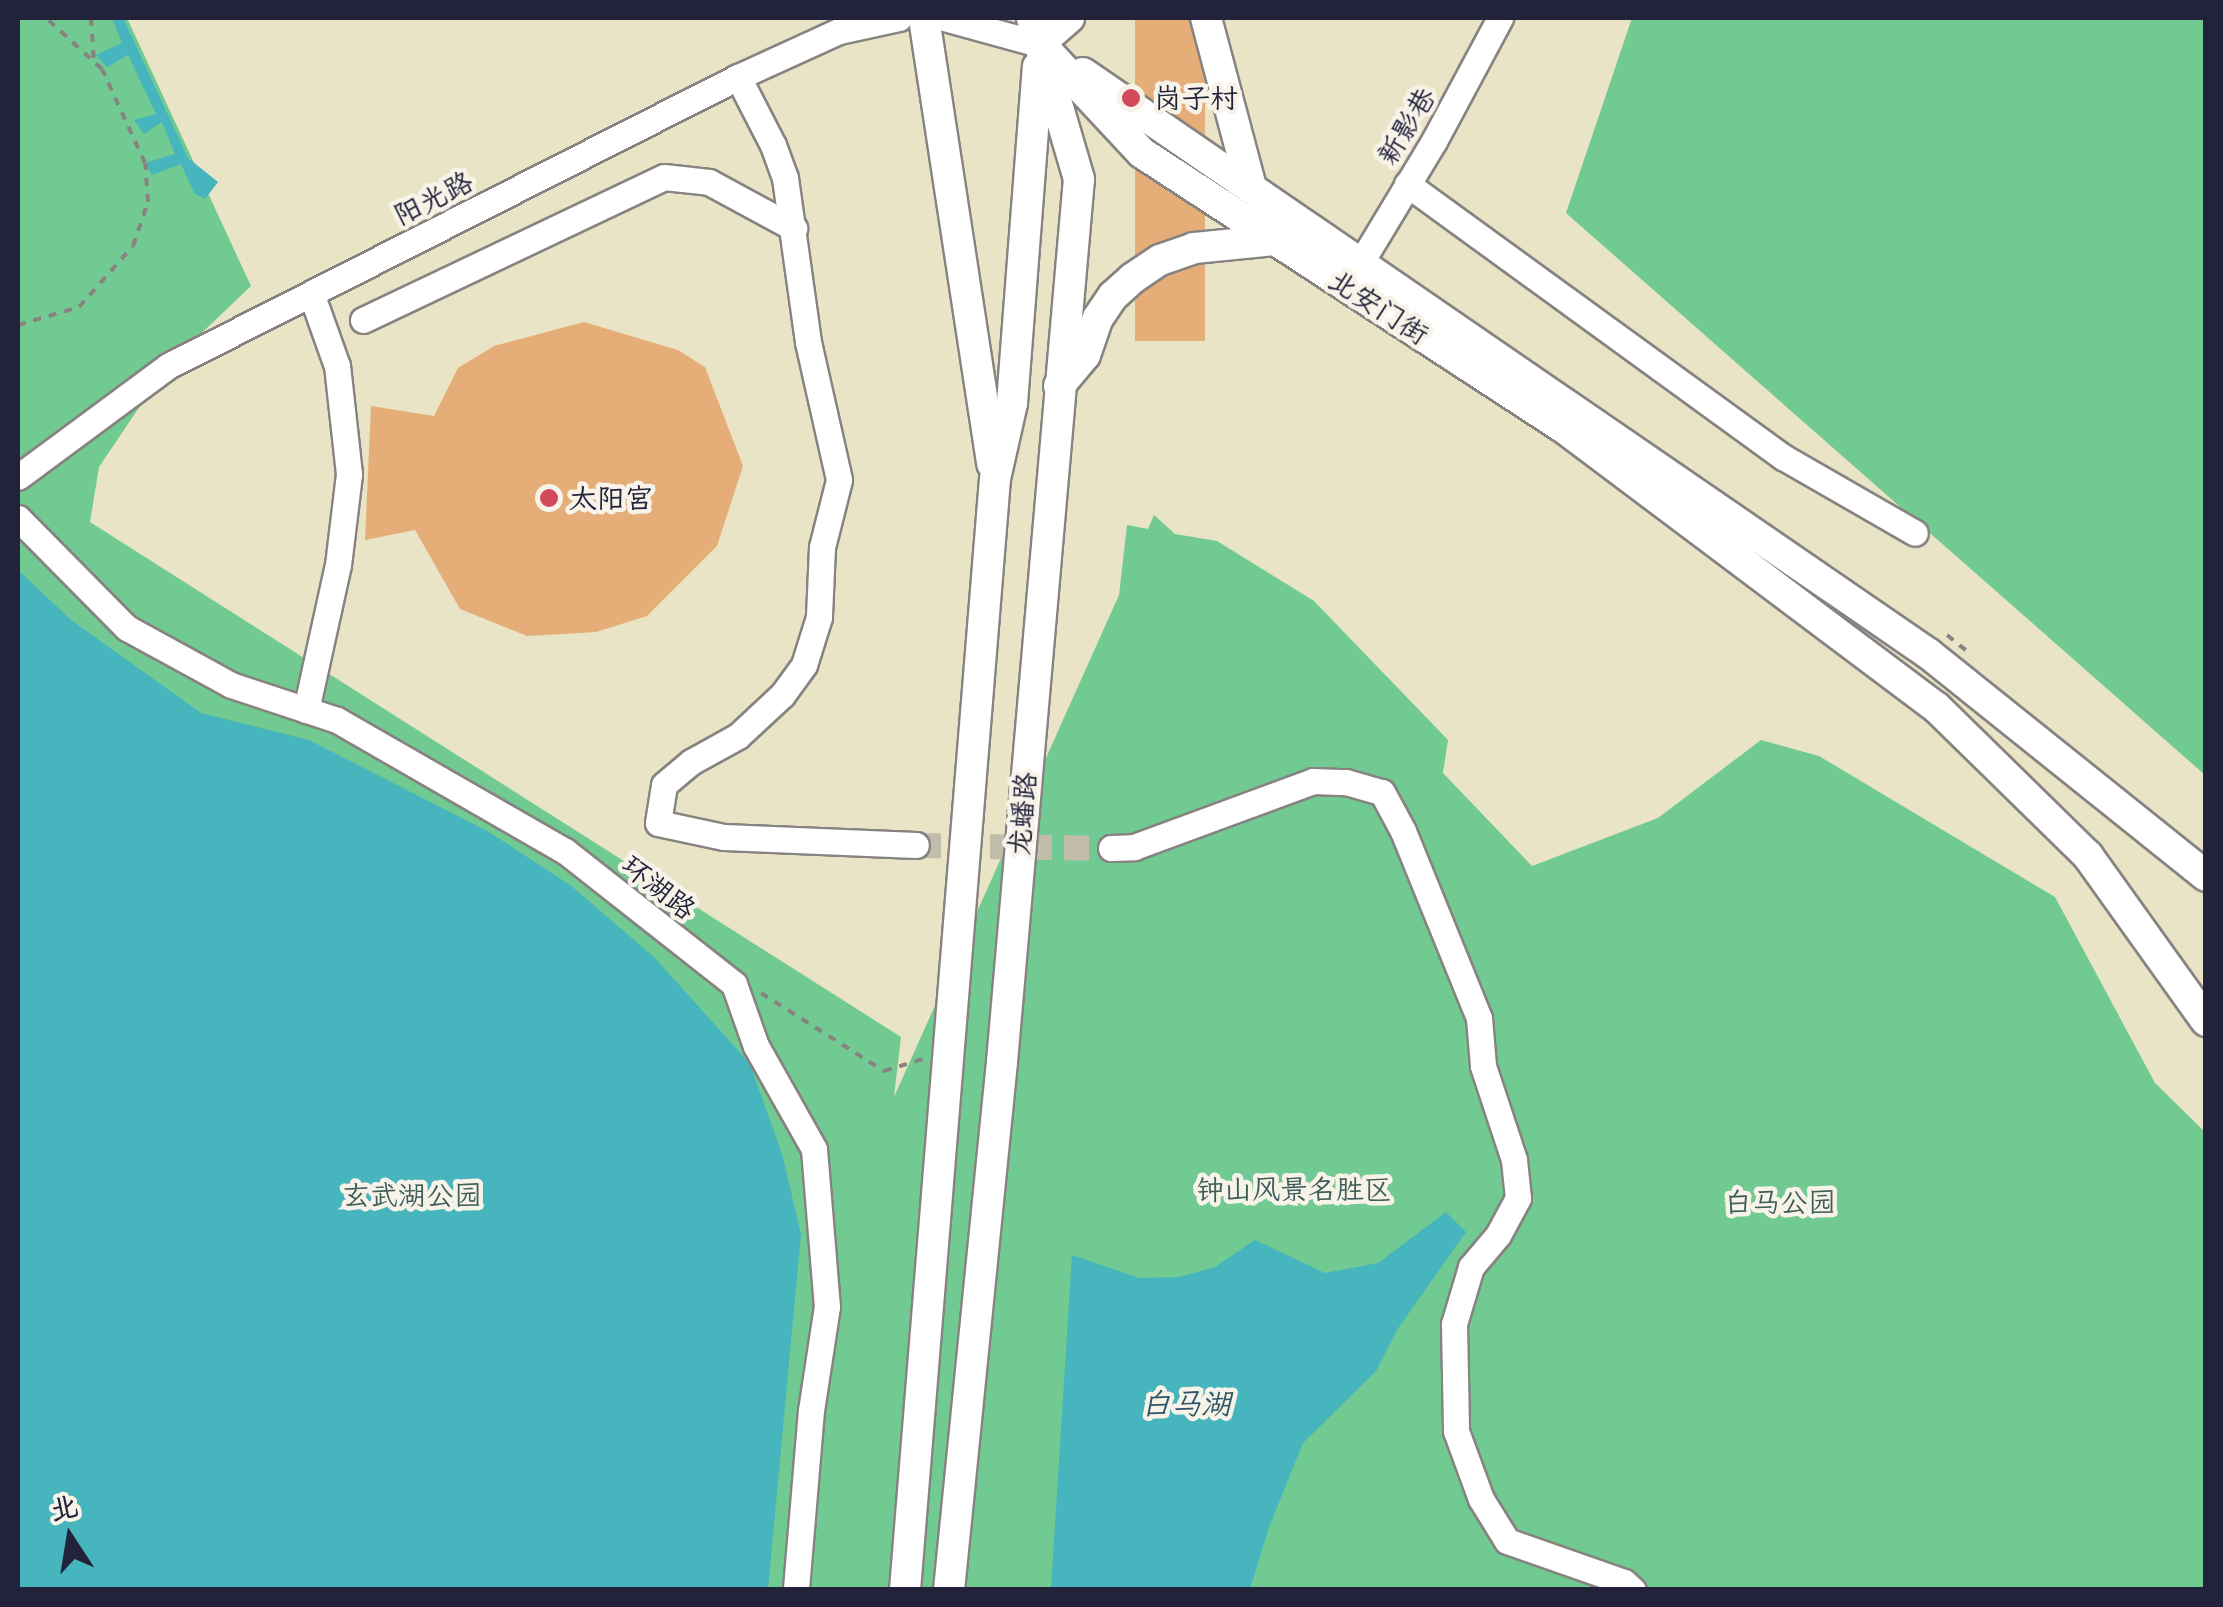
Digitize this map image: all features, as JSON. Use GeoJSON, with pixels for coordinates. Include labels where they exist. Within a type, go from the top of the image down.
{"type":"FeatureCollection","features":[{"type":"Feature","properties":{"kind":"main road"},"geometry":{"type":"LineString","coordinates":[[924,18],[995,479]]}},
{"type":"Feature","properties":{"kind":"main road","name":"龙蟠路"},"geometry":{"type":"LineString","coordinates":[[949,1590],[1002,1062],[1079,179],[1035,31],[1012,18]]}},
{"type":"Feature","properties":{"kind":"main road"},"geometry":{"type":"LineString","coordinates":[[1035,31],[1070,18]]}},
{"type":"Feature","properties":{"kind":"main road"},"geometry":{"type":"LineString","coordinates":[[1206,18],[1251,186]]}},
{"type":"Feature","properties":{"kind":"main road"},"geometry":{"type":"LineString","coordinates":[[1035,31],[1251,186],[1928,654],[2206,876]]}},
{"type":"Feature","properties":{"kind":"main road","name":"龙蟠路"},"geometry":{"type":"LineString","coordinates":[[905,1590],[995,479],[1012,403],[1035,31]]}},
{"type":"Feature","properties":{"kind":"main road","name":"北安门街"},"geometry":{"type":"LineString","coordinates":[[1035,31],[1142,153],[1560,425],[1938,708],[2088,856],[2206,1021]]}},
{"type":"Feature","properties":{"kind":"main road"},"geometry":{"type":"LineString","coordinates":[[1059,386],[1085,355],[1098,318],[1113,296],[1133,278],[1160,260],[1194,248],[1275,240]]}},
{"type":"Feature","properties":{"kind":"street","name":"阳光路"},"geometry":{"type":"LineString","coordinates":[[18,478],[168,366],[738,78],[839,32],[899,18]]}},
{"type":"Feature","properties":{"kind":"street"},"geometry":{"type":"LineString","coordinates":[[944,18],[1035,31]]}},
{"type":"Feature","properties":{"kind":"street","name":"新影巷"},"geometry":{"type":"LineString","coordinates":[[1361,262],[1500,18]]}},
{"type":"Feature","properties":{"kind":"street"},"geometry":{"type":"LineString","coordinates":[[738,78],[773,145],[794,228],[808,342],[839,480],[822,547],[819,617],[804,665],[792,683],[738,736],[692,762],[664,785],[658,823],[724,838],[916,845]]}},
{"type":"Feature","properties":{"kind":"street"},"geometry":{"type":"LineString","coordinates":[[363,320],[664,178],[709,182],[794,228]]}},
{"type":"Feature","properties":{"kind":"street"},"geometry":{"type":"LineString","coordinates":[[1407,184],[1783,457],[1915,532]]}},
{"type":"Feature","properties":{"kind":"street"},"geometry":{"type":"LineString","coordinates":[[306,710],[338,565],[349,474],[338,366],[311,293]]}},
{"type":"Feature","properties":{"kind":"street","name":"环湖路"},"geometry":{"type":"LineString","coordinates":[[18,518],[127,628],[231,685],[337,720],[565,852],[734,984]]}},
{"type":"Feature","properties":{"kind":"street"},"geometry":{"type":"LineString","coordinates":[[1111,848],[1134,848],[1313,781],[1346,782],[1382,792],[1403,830],[1479,1018],[1483,1066],[1514,1160],[1518,1198],[1498,1236],[1471,1267],[1454,1324],[1456,1431],[1481,1500],[1507,1542],[1592,1570],[1633,1590]]}},
{"type":"Feature","properties":{"kind":"street"},"geometry":{"type":"LineString","coordinates":[[734,984],[756,1046],[814,1149],[827,1306],[811,1410],[796,1590]]}},
{"type":"Feature","properties":{"kind":"path"},"geometry":{"type":"LineString","coordinates":[[18,325],[79,307],[133,246],[148,202],[145,163],[94,62],[46,18]]}},
{"type":"Feature","properties":{"kind":"path"},"geometry":{"type":"LineString","coordinates":[[91,18],[94,62]]}},
{"type":"Feature","properties":{"kind":"path"},"geometry":{"type":"LineString","coordinates":[[734,984],[756,990],[884,1071],[946,1052]]}},
{"type":"Feature","properties":{"kind":"green space","name":"钟山风景名胜区"},"geometry":{"type":"Polygon","coordinates":[[[18,18],[127,18],[251,286],[167,366],[99,467],[90,522],[901,1037],[894,1097],[1119,595],[1127,525],[1148,529],[1154,515],[1175,534],[1217,541],[1314,601],[1448,740],[1443,773],[1532,866],[1658,818],[1761,740],[1819,756],[2055,897],[2155,1083],[2205,1132],[2205,1589],[18,1589],[18,18]]]}},
{"type":"Feature","properties":{"kind":"green space"},"geometry":{"type":"Polygon","coordinates":[[[1632,18],[2205,18],[2205,775],[1566,213],[1632,18]]]}},
{"type":"Feature","properties":{"kind":"water"},"geometry":{"type":"Polygon","coordinates":[[[112,18],[123,18],[188,158],[218,182],[205,199],[194,193],[181,164],[152,175],[145,163],[175,154],[162,122],[144,134],[134,120],[156,114],[128,55],[107,67],[96,55],[122,43],[112,18]]]}},
{"type":"Feature","properties":{"kind":"water","name":"玄武湖公园"},"geometry":{"type":"Polygon","coordinates":[[[18,570],[71,620],[201,713],[309,740],[489,832],[570,885],[655,958],[750,1064],[782,1154],[801,1234],[768,1589],[18,1589],[18,570]]]}},
{"type":"Feature","properties":{"kind":"water","name":"白马湖"},"geometry":{"type":"Polygon","coordinates":[[[1446,1212],[1466,1232],[1397,1330],[1376,1371],[1303,1443],[1269,1527],[1250,1589],[1051,1589],[1072,1255],[1139,1278],[1179,1277],[1215,1267],[1255,1240],[1325,1273],[1378,1263],[1446,1212]]]}},
{"type":"Feature","properties":{"kind":"building"},"geometry":{"type":"Polygon","coordinates":[[[1135,18],[1205,18],[1205,341],[1135,341],[1135,18]]]}},
{"type":"Feature","properties":{"kind":"building","name":"太阳宫"},"geometry":{"type":"Polygon","coordinates":[[[584,322],[678,350],[705,367],[743,466],[717,546],[647,616],[596,632],[527,636],[460,609],[415,530],[365,540],[371,406],[434,416],[458,368],[494,346],[584,322]]]}},
{"type":"Feature","properties":{"kind":"tunnel"},"geometry":{"type":"LineString","coordinates":[[916,845],[1111,848]]}},
{"type":"Feature","properties":{"kind":"place","name":"岗子村"},"geometry":{"type":"Point","coordinates":[1131,98]}},
{"type":"Feature","properties":{"kind":"place","name":"太阳宫"},"geometry":{"type":"Point","coordinates":[549,498]}},
{"type":"Feature","properties":{"kind":"park label","name":"白马公园"},"geometry":{"type":"Point","coordinates":[1780,1202]}}]}
